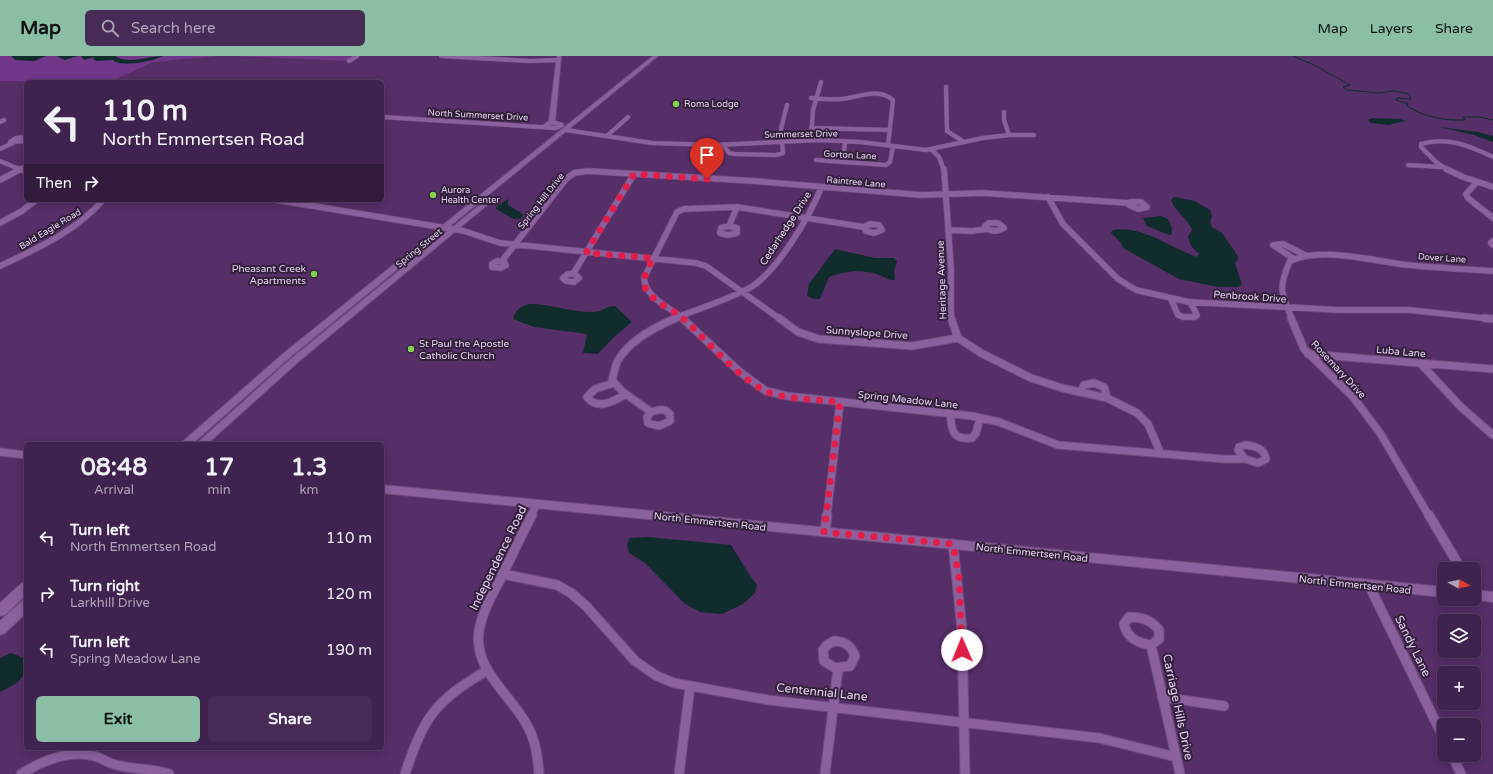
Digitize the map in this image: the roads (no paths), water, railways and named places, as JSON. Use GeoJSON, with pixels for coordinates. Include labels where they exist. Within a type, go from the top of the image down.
{"type":"FeatureCollection","features":[{"type":"Feature","properties":{"kind":"main road","name":"Spring Street"},"geometry":{"type":"LineString","coordinates":[[203,442],[230,417],[341,322],[454,230],[656,56]]}},
{"type":"Feature","properties":{"kind":"main road","name":"Spring Street"},"geometry":{"type":"LineString","coordinates":[[188,442],[282,359],[331,319],[443,228],[570,130],[662,56]]}},
{"type":"Feature","properties":{"kind":"main road"},"geometry":{"type":"LineString","coordinates":[[400,263],[410,265]]}},
{"type":"Feature","properties":{"kind":"main road"},"geometry":{"type":"LineString","coordinates":[[331,319],[341,322]]}},
{"type":"Feature","properties":{"kind":"main road"},"geometry":{"type":"LineString","coordinates":[[195,442],[218,421],[218,415],[230,417]]}},
{"type":"Feature","properties":{"kind":"main road"},"geometry":{"type":"LineString","coordinates":[[0,611],[24,589]]}},
{"type":"Feature","properties":{"kind":"main road"},"geometry":{"type":"LineString","coordinates":[[0,629],[24,607]]}},
{"type":"Feature","properties":{"kind":"street"},"geometry":{"type":"LineString","coordinates":[[349,61],[357,56]]}},
{"type":"Feature","properties":{"kind":"street"},"geometry":{"type":"LineString","coordinates":[[440,56],[530,61],[559,58],[552,122],[545,126]]}},
{"type":"Feature","properties":{"kind":"street"},"geometry":{"type":"LineString","coordinates":[[811,140],[814,98],[821,82]]}},
{"type":"Feature","properties":{"kind":"street"},"geometry":{"type":"LineString","coordinates":[[946,88],[947,131],[964,142]]}},
{"type":"Feature","properties":{"kind":"street"},"geometry":{"type":"LineString","coordinates":[[814,98],[843,99],[871,93],[888,95],[893,100],[890,146]]}},
{"type":"Feature","properties":{"kind":"street"},"geometry":{"type":"LineString","coordinates":[[723,144],[729,153],[779,155],[783,153],[780,141],[781,125],[787,105]]}},
{"type":"Feature","properties":{"kind":"street"},"geometry":{"type":"LineString","coordinates":[[1004,112],[1004,120],[1009,135]]}},
{"type":"Feature","properties":{"kind":"street","name":"North Summerset Drive"},"geometry":{"type":"LineString","coordinates":[[384,117],[545,126],[556,128],[562,125],[552,122]]}},
{"type":"Feature","properties":{"kind":"street"},"geometry":{"type":"LineString","coordinates":[[608,135],[628,117]]}},
{"type":"Feature","properties":{"kind":"street"},"geometry":{"type":"LineString","coordinates":[[811,128],[890,130]]}},
{"type":"Feature","properties":{"kind":"street","name":"Summerset Drive"},"geometry":{"type":"LineString","coordinates":[[570,130],[652,143],[723,144],[811,140],[844,141],[931,149],[1009,135],[1034,135]]}},
{"type":"Feature","properties":{"kind":"street"},"geometry":{"type":"LineString","coordinates":[[13,143],[10,142],[13,139],[24,137]]}},
{"type":"Feature","properties":{"kind":"street"},"geometry":{"type":"LineString","coordinates":[[0,149],[13,143],[24,140]]}},
{"type":"Feature","properties":{"kind":"street"},"geometry":{"type":"LineString","coordinates":[[843,162],[844,141]]}},
{"type":"Feature","properties":{"kind":"street"},"geometry":{"type":"LineString","coordinates":[[1493,157],[1462,144],[1437,141],[1421,144],[1421,147],[1440,167],[1457,176],[1476,183],[1493,186]]}},
{"type":"Feature","properties":{"kind":"street","name":"Gorton Lane"},"geometry":{"type":"LineString","coordinates":[[816,160],[886,165],[890,162],[890,146]]}},
{"type":"Feature","properties":{"kind":"street","name":"Heritage Avenue"},"geometry":{"type":"LineString","coordinates":[[931,149],[939,157],[944,167],[951,321],[958,338]]}},
{"type":"Feature","properties":{"kind":"street"},"geometry":{"type":"LineString","coordinates":[[0,161],[24,170]]}},
{"type":"Feature","properties":{"kind":"street"},"geometry":{"type":"LineString","coordinates":[[1408,165],[1440,167]]}},
{"type":"Feature","properties":{"kind":"street"},"geometry":{"type":"LineString","coordinates":[[0,180],[24,167]]}},
{"type":"Feature","properties":{"kind":"street","name":"Raintree Lane"},"geometry":{"type":"LineString","coordinates":[[581,171],[594,170],[921,195],[984,193],[1129,203]]}},
{"type":"Feature","properties":{"kind":"street","name":"Spring Hill Drive"},"geometry":{"type":"LineString","coordinates":[[502,261],[566,179],[570,175],[581,171]]}},
{"type":"Feature","properties":{"kind":"street"},"geometry":{"type":"LineString","coordinates":[[573,274],[634,174]]}},
{"type":"Feature","properties":{"kind":"street"},"geometry":{"type":"LineString","coordinates":[[1476,183],[1466,194],[1468,198],[1493,218]]}},
{"type":"Feature","properties":{"kind":"street","name":"Cedarhedge Drive"},"geometry":{"type":"LineString","coordinates":[[614,383],[612,380],[613,370],[620,357],[631,345],[646,333],[680,316],[753,286],[769,272],[816,202],[821,188]]}},
{"type":"Feature","properties":{"kind":"street","name":"Penbrook Drive"},"geometry":{"type":"LineString","coordinates":[[1048,197],[1063,224],[1118,279],[1136,290],[1190,302],[1339,310],[1409,310],[1493,319]]}},
{"type":"Feature","properties":{"kind":"street"},"geometry":{"type":"LineString","coordinates":[[0,224],[16,215],[33,202]]}},
{"type":"Feature","properties":{"kind":"street","name":"Bald Eagle Road"},"geometry":{"type":"LineString","coordinates":[[0,266],[38,248],[79,223],[101,202]]}},
{"type":"Feature","properties":{"kind":"street"},"geometry":{"type":"LineString","coordinates":[[289,202],[443,228]]}},
{"type":"Feature","properties":{"kind":"street","name":"Spring Meadow Lane"},"geometry":{"type":"LineString","coordinates":[[737,207],[692,207],[683,209],[674,216],[644,278],[645,287],[652,295],[680,316],[740,372],[766,391],[787,396],[950,413],[980,418],[999,422],[1058,445],[1224,459],[1245,459]]}},
{"type":"Feature","properties":{"kind":"street"},"geometry":{"type":"LineString","coordinates":[[730,226],[737,207],[864,227]]}},
{"type":"Feature","properties":{"kind":"street","name":"Sunnyslope Drive"},"geometry":{"type":"LineString","coordinates":[[443,228],[516,245],[702,264],[741,290],[798,332],[819,339],[912,346],[958,338]]}},
{"type":"Feature","properties":{"kind":"street"},"geometry":{"type":"LineString","coordinates":[[948,230],[972,231],[988,229]]}},
{"type":"Feature","properties":{"kind":"street"},"geometry":{"type":"LineString","coordinates":[[1493,241],[1491,243],[1493,245]]}},
{"type":"Feature","properties":{"kind":"street"},"geometry":{"type":"LineString","coordinates":[[1283,244],[1307,256],[1294,259],[1275,248],[1273,245],[1283,244]]}},
{"type":"Feature","properties":{"kind":"street","name":"Dover Lane"},"geometry":{"type":"LineString","coordinates":[[1307,256],[1320,254],[1493,271]]}},
{"type":"Feature","properties":{"kind":"street","name":"Rosemary Drive"},"geometry":{"type":"LineString","coordinates":[[1294,259],[1290,261],[1282,278],[1282,295],[1301,342],[1308,354],[1353,398],[1380,433],[1457,562]]}},
{"type":"Feature","properties":{"kind":"street"},"geometry":{"type":"LineString","coordinates":[[1171,299],[1178,315],[1188,318],[1195,317],[1197,315],[1190,302]]}},
{"type":"Feature","properties":{"kind":"street"},"geometry":{"type":"LineString","coordinates":[[958,338],[981,353],[1031,378],[1106,398],[1137,413],[1148,424],[1155,436],[1161,454]]}},
{"type":"Feature","properties":{"kind":"street","name":"Luba Lane"},"geometry":{"type":"LineString","coordinates":[[1308,354],[1493,369]]}},
{"type":"Feature","properties":{"kind":"street"},"geometry":{"type":"LineString","coordinates":[[1420,363],[1461,407],[1493,435]]}},
{"type":"Feature","properties":{"kind":"street"},"geometry":{"type":"LineString","coordinates":[[1081,392],[1084,385],[1094,382],[1104,387],[1106,398]]}},
{"type":"Feature","properties":{"kind":"street"},"geometry":{"type":"LineString","coordinates":[[626,394],[604,405],[596,404],[588,400],[587,397],[595,389],[614,383],[626,394],[651,412]]}},
{"type":"Feature","properties":{"kind":"street"},"geometry":{"type":"LineString","coordinates":[[824,532],[840,402]]}},
{"type":"Feature","properties":{"kind":"street"},"geometry":{"type":"LineString","coordinates":[[950,413],[952,433],[962,438],[972,438],[976,433],[980,418]]}},
{"type":"Feature","properties":{"kind":"street"},"geometry":{"type":"LineString","coordinates":[[0,452],[24,455]]}},
{"type":"Feature","properties":{"kind":"street","name":"North Emmertsen Road"},"geometry":{"type":"LineString","coordinates":[[384,489],[1437,591]]}},
{"type":"Feature","properties":{"kind":"street","name":"Independence Road"},"geometry":{"type":"LineString","coordinates":[[537,504],[483,614],[479,628],[479,650],[486,671],[526,723],[534,742],[538,774]]}},
{"type":"Feature","properties":{"kind":"street"},"geometry":{"type":"LineString","coordinates":[[953,544],[959,577],[962,621],[965,774]]}},
{"type":"Feature","properties":{"kind":"street","name":"Centennial Lane"},"geometry":{"type":"LineString","coordinates":[[502,574],[542,581],[571,593],[586,606],[642,667],[665,680],[690,687],[768,700],[832,706],[1099,738],[1176,757]]}},
{"type":"Feature","properties":{"kind":"street","name":"Sandy Lane"},"geometry":{"type":"LineString","coordinates":[[1369,585],[1437,725]]}},
{"type":"Feature","properties":{"kind":"street"},"geometry":{"type":"LineString","coordinates":[[1481,595],[1493,597]]}},
{"type":"Feature","properties":{"kind":"street","name":"Carriage Hills Drive"},"geometry":{"type":"LineString","coordinates":[[1151,645],[1180,774]]}},
{"type":"Feature","properties":{"kind":"street"},"geometry":{"type":"LineString","coordinates":[[825,774],[832,706],[838,669]]}},
{"type":"Feature","properties":{"kind":"street"},"geometry":{"type":"LineString","coordinates":[[405,774],[422,728],[436,706],[451,692],[486,671]]}},
{"type":"Feature","properties":{"kind":"street"},"geometry":{"type":"LineString","coordinates":[[679,774],[690,687]]}},
{"type":"Feature","properties":{"kind":"street"},"geometry":{"type":"LineString","coordinates":[[1162,697],[1224,706]]}},
{"type":"Feature","properties":{"kind":"street"},"geometry":{"type":"LineString","coordinates":[[21,774],[48,760],[72,754],[93,755],[115,766],[160,770],[169,774]]}},
{"type":"Feature","properties":{"kind":"street"},"geometry":{"type":"LineString","coordinates":[[1455,762],[1461,774]]}},
{"type":"Feature","properties":{"kind":"waterway"},"geometry":{"type":"LineString","coordinates":[[14,56],[15,58],[34,59],[43,56]]}},
{"type":"Feature","properties":{"kind":"waterway"},"geometry":{"type":"LineString","coordinates":[[60,56],[64,58],[75,56]]}},
{"type":"Feature","properties":{"kind":"waterway"},"geometry":{"type":"LineString","coordinates":[[84,56],[84,58],[93,56]]}},
{"type":"Feature","properties":{"kind":"waterway"},"geometry":{"type":"LineString","coordinates":[[100,56],[96,59],[115,58],[117,61],[134,62],[160,56]]}},
{"type":"Feature","properties":{"kind":"waterway"},"geometry":{"type":"LineString","coordinates":[[1293,56],[1314,65],[1350,85],[1343,87],[1347,90],[1379,93],[1394,91],[1409,94],[1411,99],[1397,98],[1396,100],[1408,104],[1406,105],[1420,113],[1442,119],[1465,120],[1463,117],[1480,117],[1493,120]]}},
{"type":"Feature","properties":{"kind":"place","name":"Roma Lodge"},"geometry":{"type":"Point","coordinates":[676,104]}},
{"type":"Feature","properties":{"kind":"place","name":"Aurora Health Center"},"geometry":{"type":"Point","coordinates":[433,195]}},
{"type":"Feature","properties":{"kind":"place","name":"Pheasant Creek Apartments"},"geometry":{"type":"Point","coordinates":[314,274]}},
{"type":"Feature","properties":{"kind":"place","name":"St Paul the Apostle Catholic Church"},"geometry":{"type":"Point","coordinates":[411,349]}}]}
